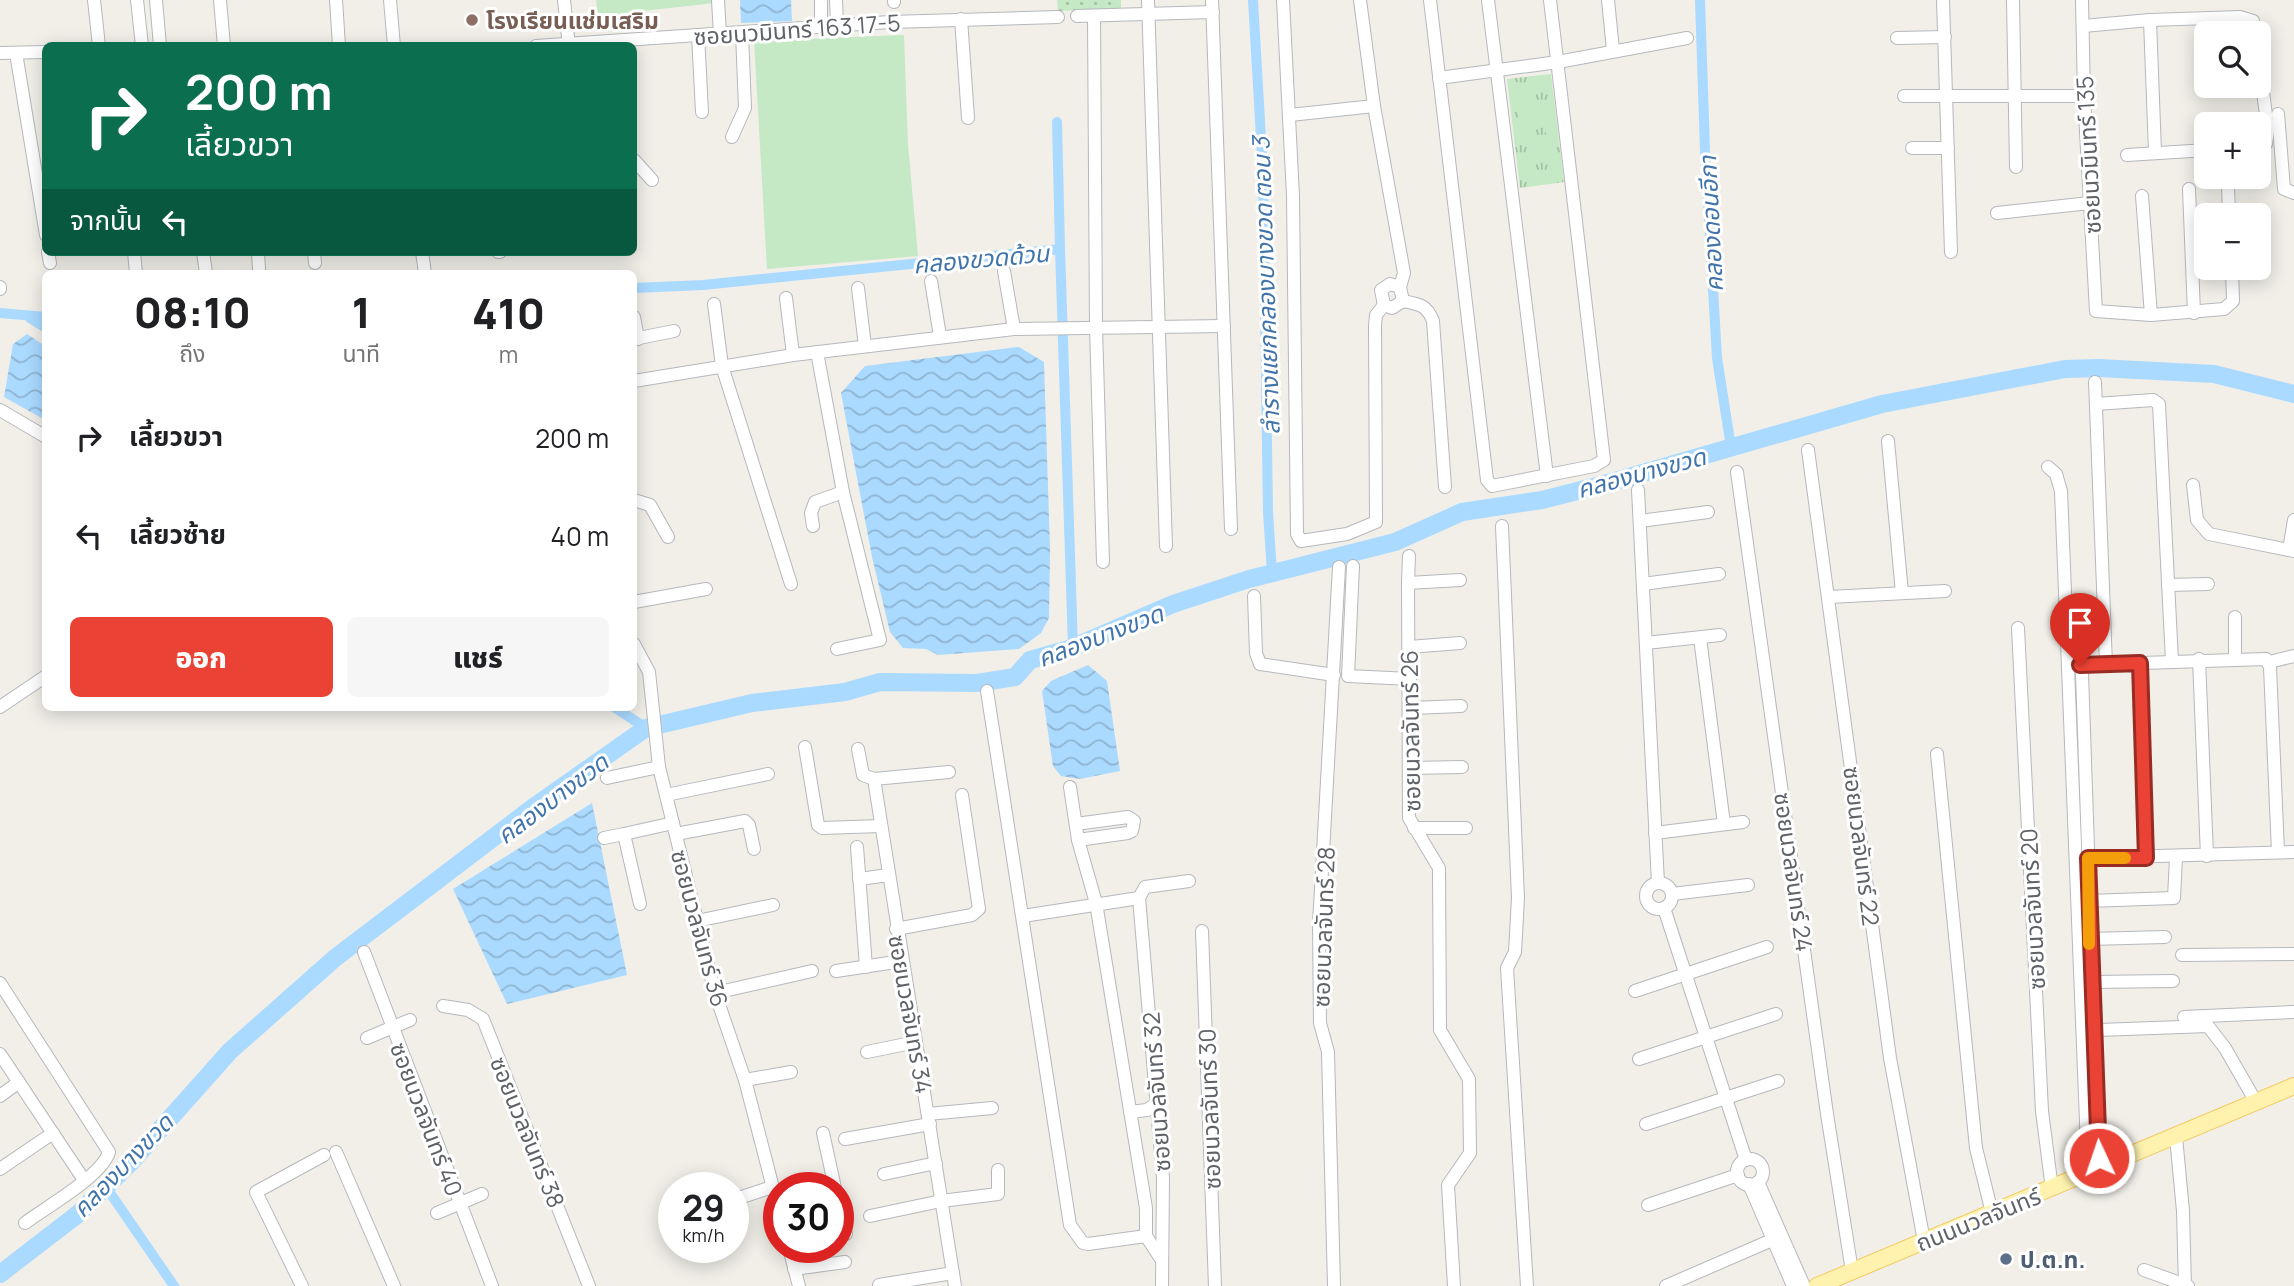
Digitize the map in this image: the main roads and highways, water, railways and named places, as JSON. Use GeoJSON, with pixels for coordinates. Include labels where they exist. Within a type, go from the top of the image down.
{"type":"FeatureCollection","features":[{"type":"Feature","properties":{"kind":"main road","name":"ถนนนวลจันทร์"},"geometry":{"type":"LineString","coordinates":[[1817,1286],[2294,1086]]}},
{"type":"Feature","properties":{"kind":"water"},"geometry":{"type":"Polygon","coordinates":[[[740,0],[791,0],[792,21],[741,23],[740,0]]]}},
{"type":"Feature","properties":{"kind":"water"},"geometry":{"type":"Polygon","coordinates":[[[27,334],[42,344],[42,418],[4,397],[13,344],[27,334]]]}},
{"type":"Feature","properties":{"kind":"water"},"geometry":{"type":"Polygon","coordinates":[[[1019,347],[1044,362],[1050,550],[1049,618],[1041,633],[1019,649],[938,655],[926,649],[903,648],[890,632],[872,557],[841,393],[865,366],[1019,347]]]}},
{"type":"Feature","properties":{"kind":"water"},"geometry":{"type":"Polygon","coordinates":[[[1088,665],[1107,681],[1120,771],[1080,779],[1061,776],[1053,766],[1042,691],[1051,681],[1088,665]]]}},
{"type":"Feature","properties":{"kind":"water"},"geometry":{"type":"Polygon","coordinates":[[[592,803],[627,975],[507,1004],[453,889],[592,803]]]}},
{"type":"Feature","properties":{"kind":"waterway","name":"ลำรางแยกคลองบางขวด ตอน 3"},"geometry":{"type":"LineString","coordinates":[[1253,0],[1263,173],[1268,512],[1272,573]]}},
{"type":"Feature","properties":{"kind":"waterway","name":"คลองดอนอีกา"},"geometry":{"type":"LineString","coordinates":[[1700,0],[1705,150],[1717,358],[1731,447]]}},
{"type":"Feature","properties":{"kind":"waterway"},"geometry":{"type":"LineString","coordinates":[[1057,122],[1060,249]]}},
{"type":"Feature","properties":{"kind":"waterway","name":"คลองขวดด้วน"},"geometry":{"type":"LineString","coordinates":[[637,288],[703,285],[1060,249],[1073,647]]}},
{"type":"Feature","properties":{"kind":"waterway","name":"คลองขวดด้วน"},"geometry":{"type":"LineString","coordinates":[[0,313],[42,317]]}},
{"type":"Feature","properties":{"kind":"waterway"},"geometry":{"type":"LineString","coordinates":[[30,318],[42,326]]}},
{"type":"Feature","properties":{"kind":"waterway","name":"คลองบางขวด"},"geometry":{"type":"LineString","coordinates":[[0,1274],[78,1214],[132,1161],[230,1051],[335,958],[535,806],[646,728],[752,703],[845,692],[880,682],[977,683],[1015,677],[1030,660],[1069,649],[1173,604],[1249,579],[1395,542],[1462,512],[1542,500],[1605,484],[1882,404],[2065,369],[2099,368],[2214,374],[2294,394]]}},
{"type":"Feature","properties":{"kind":"waterway"},"geometry":{"type":"LineString","coordinates":[[620,711],[646,728]]}},
{"type":"Feature","properties":{"kind":"waterway"},"geometry":{"type":"LineString","coordinates":[[106,1187],[174,1286]]}},
{"type":"Feature","properties":{"kind":"place","name":"โรงเรียนแช่มเสริม"},"geometry":{"type":"Point","coordinates":[472,20]}},
{"type":"Feature","properties":{"kind":"place","name":"ป.ต.ท."},"geometry":{"type":"Point","coordinates":[2006,1259]}}]}
